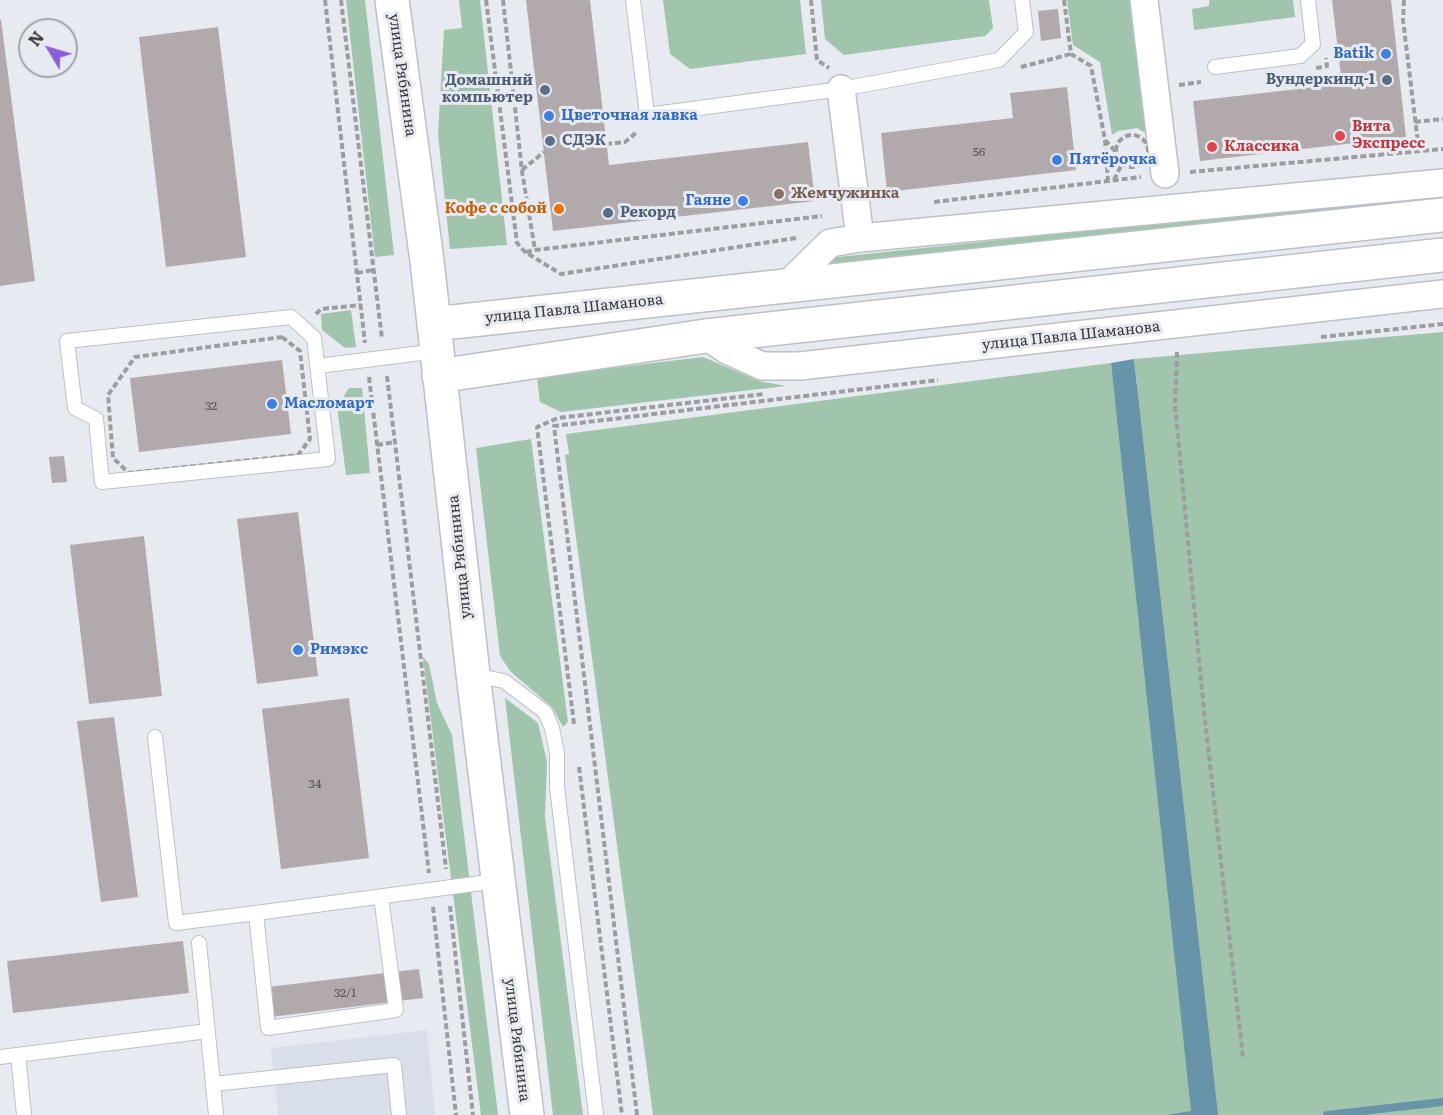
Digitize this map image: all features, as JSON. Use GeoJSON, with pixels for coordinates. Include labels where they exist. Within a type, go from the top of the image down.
{"type":"FeatureCollection","features":[{"type":"Feature","properties":{"kind":"street","name":"улица Рябинина"},"geometry":{"type":"LineString","coordinates":[[392,0],[425,249],[526,1115]]}},
{"type":"Feature","properties":{"kind":"street"},"geometry":{"type":"LineString","coordinates":[[1144,0],[1165,174]]}},
{"type":"Feature","properties":{"kind":"street"},"geometry":{"type":"LineString","coordinates":[[848,88],[860,238]]}},
{"type":"Feature","properties":{"kind":"street"},"geometry":{"type":"LineString","coordinates":[[786,286],[830,243],[860,238],[1443,183]]}},
{"type":"Feature","properties":{"kind":"street","name":"улица Павла Шаманова"},"geometry":{"type":"LineString","coordinates":[[437,350],[786,286],[1443,215]]}},
{"type":"Feature","properties":{"kind":"street"},"geometry":{"type":"LineString","coordinates":[[437,350],[706,336],[1443,255]]}},
{"type":"Feature","properties":{"kind":"street","name":"улица Павла Шаманова"},"geometry":{"type":"LineString","coordinates":[[706,336],[727,350],[762,366],[800,366],[1443,294]]}},
{"type":"Feature","properties":{"kind":"lane"},"geometry":{"type":"LineString","coordinates":[[633,0],[647,115],[848,88],[999,60],[1026,32],[1022,0]]}},
{"type":"Feature","properties":{"kind":"lane"},"geometry":{"type":"LineString","coordinates":[[1215,68],[1300,56],[1313,44],[1308,0]]}},
{"type":"Feature","properties":{"kind":"lane"},"geometry":{"type":"LineString","coordinates":[[291,317],[314,338],[318,366],[328,459],[102,482],[96,419],[75,408],[67,341],[291,317]]}},
{"type":"Feature","properties":{"kind":"lane"},"geometry":{"type":"LineString","coordinates":[[318,366],[437,350]]}},
{"type":"Feature","properties":{"kind":"lane"},"geometry":{"type":"LineString","coordinates":[[473,674],[504,681],[545,712],[552,728],[557,753],[557,787],[596,1115]]}},
{"type":"Feature","properties":{"kind":"lane"},"geometry":{"type":"LineString","coordinates":[[155,737],[176,923],[497,881]]}},
{"type":"Feature","properties":{"kind":"lane"},"geometry":{"type":"LineString","coordinates":[[256,913],[268,1028],[396,1010],[381,897]]}},
{"type":"Feature","properties":{"kind":"lane"},"geometry":{"type":"LineString","coordinates":[[199,943],[216,1115]]}},
{"type":"Feature","properties":{"kind":"lane"},"geometry":{"type":"LineString","coordinates":[[0,1057],[208,1031]]}},
{"type":"Feature","properties":{"kind":"lane"},"geometry":{"type":"LineString","coordinates":[[18,1055],[24,1115]]}},
{"type":"Feature","properties":{"kind":"lane"},"geometry":{"type":"LineString","coordinates":[[213,1084],[394,1065],[399,1115]]}},
{"type":"Feature","properties":{"kind":"path"},"geometry":{"type":"LineString","coordinates":[[325,0],[456,1115]]}},
{"type":"Feature","properties":{"kind":"path"},"geometry":{"type":"LineString","coordinates":[[341,0],[448,888],[473,1115]]}},
{"type":"Feature","properties":{"kind":"path"},"geometry":{"type":"LineString","coordinates":[[486,0],[517,243],[525,252],[535,250],[522,171],[503,0]]}},
{"type":"Feature","properties":{"kind":"path"},"geometry":{"type":"LineString","coordinates":[[811,0],[817,60],[848,88]]}},
{"type":"Feature","properties":{"kind":"path"},"geometry":{"type":"LineString","coordinates":[[1064,0],[1071,54],[1091,66],[1105,140],[1108,181]]}},
{"type":"Feature","properties":{"kind":"path"},"geometry":{"type":"LineString","coordinates":[[1404,0],[1403,20],[1419,151]]}},
{"type":"Feature","properties":{"kind":"path"},"geometry":{"type":"LineString","coordinates":[[1415,122],[1443,119]]}},
{"type":"Feature","properties":{"kind":"path"},"geometry":{"type":"LineString","coordinates":[[606,144],[625,142],[640,129]]}},
{"type":"Feature","properties":{"kind":"path"},"geometry":{"type":"LineString","coordinates":[[1105,140],[1116,152],[1122,164],[1134,168],[1145,162],[1149,150],[1143,139],[1131,135],[1120,141],[1116,152]]}},
{"type":"Feature","properties":{"kind":"path"},"geometry":{"type":"LineString","coordinates":[[522,171],[544,152]]}},
{"type":"Feature","properties":{"kind":"path"},"geometry":{"type":"LineString","coordinates":[[1114,180],[1122,164]]}},
{"type":"Feature","properties":{"kind":"path"},"geometry":{"type":"LineString","coordinates":[[357,273],[373,270]]}},
{"type":"Feature","properties":{"kind":"path"},"geometry":{"type":"LineString","coordinates":[[1316,338],[1443,324]]}},
{"type":"Feature","properties":{"kind":"path"},"geometry":{"type":"LineString","coordinates":[[108,395],[135,357],[282,338],[300,351],[310,439],[298,455]]}},
{"type":"Feature","properties":{"kind":"path"},"geometry":{"type":"LineString","coordinates":[[1177,352],[1175,405],[1204,711],[1244,1058]]}},
{"type":"Feature","properties":{"kind":"path"},"geometry":{"type":"LineString","coordinates":[[637,1115],[554,426],[944,379]]}},
{"type":"Feature","properties":{"kind":"path"},"geometry":{"type":"LineString","coordinates":[[377,445],[395,442]]}},
{"type":"Feature","properties":{"kind":"shaded area"},"geometry":{"type":"Polygon","coordinates":[[[427,1030],[435,1115],[278,1115],[271,1048],[427,1030]]]}},
{"type":"Feature","properties":{"kind":"green space"},"geometry":{"type":"Polygon","coordinates":[[[346,0],[365,0],[394,255],[375,257],[346,0]]]}},
{"type":"Feature","properties":{"kind":"green space"},"geometry":{"type":"Polygon","coordinates":[[[459,0],[480,0],[507,245],[450,249],[438,134],[444,30],[462,28],[459,0]]]}},
{"type":"Feature","properties":{"kind":"green space"},"geometry":{"type":"Polygon","coordinates":[[[663,0],[800,0],[806,54],[690,69],[670,54],[663,0]]]}},
{"type":"Feature","properties":{"kind":"green space"},"geometry":{"type":"Polygon","coordinates":[[[821,0],[989,0],[993,28],[985,36],[844,55],[825,39],[821,0]]]}},
{"type":"Feature","properties":{"kind":"green space"},"geometry":{"type":"Polygon","coordinates":[[[1067,0],[1139,0],[1147,134],[1137,128],[1118,131],[1112,135],[1100,62],[1073,45],[1067,0]]]}},
{"type":"Feature","properties":{"kind":"green space"},"geometry":{"type":"Polygon","coordinates":[[[1209,0],[1293,0],[1295,17],[1194,30],[1192,9],[1209,6],[1209,0]]]}},
{"type":"Feature","properties":{"kind":"green space"},"geometry":{"type":"Polygon","coordinates":[[[1443,193],[1443,203],[818,269],[829,258],[1443,193]]]}},
{"type":"Feature","properties":{"kind":"green space"},"geometry":{"type":"Polygon","coordinates":[[[351,310],[356,347],[345,348],[322,330],[321,314],[351,310]]]}},
{"type":"Feature","properties":{"kind":"green space"},"geometry":{"type":"Polygon","coordinates":[[[1443,332],[1443,1115],[653,1115],[565,455],[569,454],[566,434],[1111,363],[1114,387],[1137,384],[1134,359],[1443,332]]]}},
{"type":"Feature","properties":{"kind":"green space"},"geometry":{"type":"Polygon","coordinates":[[[703,357],[759,381],[786,386],[561,412],[540,402],[537,377],[703,357]]]}},
{"type":"Feature","properties":{"kind":"green space"},"geometry":{"type":"Polygon","coordinates":[[[349,388],[362,388],[370,473],[346,475],[337,406],[349,388]]]}},
{"type":"Feature","properties":{"kind":"green space"},"geometry":{"type":"Polygon","coordinates":[[[531,439],[568,722],[563,727],[552,707],[511,672],[500,656],[476,448],[531,439]]]}},
{"type":"Feature","properties":{"kind":"green space"},"geometry":{"type":"Polygon","coordinates":[[[423,657],[429,664],[437,703],[452,735],[498,1115],[481,1115],[423,657]]]}},
{"type":"Feature","properties":{"kind":"green space"},"geometry":{"type":"Polygon","coordinates":[[[505,698],[538,723],[547,762],[545,817],[583,1115],[553,1115],[505,698]]]}},
{"type":"Feature","properties":{"kind":"water"},"geometry":{"type":"Polygon","coordinates":[[[1134,359],[1218,1115],[1166,1115],[1191,1111],[1111,363],[1134,359]]]}},
{"type":"Feature","properties":{"kind":"building"},"geometry":{"type":"Polygon","coordinates":[[[526,0],[590,0],[609,165],[808,142],[815,201],[553,231],[526,0]]]}},
{"type":"Feature","properties":{"kind":"building"},"geometry":{"type":"Polygon","coordinates":[[[1332,0],[1391,0],[1406,137],[1200,161],[1193,101],[1342,84],[1332,0]]]}},
{"type":"Feature","properties":{"kind":"building"},"geometry":{"type":"Polygon","coordinates":[[[1058,9],[1061,38],[1041,41],[1038,11],[1058,9]]]}},
{"type":"Feature","properties":{"kind":"building"},"geometry":{"type":"Polygon","coordinates":[[[0,20],[35,281],[0,286],[0,20]]]}},
{"type":"Feature","properties":{"kind":"building"},"geometry":{"type":"Polygon","coordinates":[[[218,27],[246,257],[166,267],[139,37],[218,27]]]}},
{"type":"Feature","properties":{"kind":"building"},"geometry":{"type":"Polygon","coordinates":[[[1067,87],[1076,170],[887,192],[881,133],[1013,118],[1010,93],[1067,87]]]}},
{"type":"Feature","properties":{"kind":"building"},"geometry":{"type":"Polygon","coordinates":[[[282,360],[291,434],[139,452],[130,378],[282,360]]]}},
{"type":"Feature","properties":{"kind":"building"},"geometry":{"type":"Polygon","coordinates":[[[64,456],[67,482],[52,483],[49,457],[64,456]]]}},
{"type":"Feature","properties":{"kind":"building"},"geometry":{"type":"Polygon","coordinates":[[[298,512],[318,676],[257,684],[237,519],[298,512]]]}},
{"type":"Feature","properties":{"kind":"building"},"geometry":{"type":"Polygon","coordinates":[[[144,536],[162,696],[89,704],[70,545],[144,536]]]}},
{"type":"Feature","properties":{"kind":"building"},"geometry":{"type":"Polygon","coordinates":[[[349,698],[369,858],[281,869],[262,709],[349,698]]]}},
{"type":"Feature","properties":{"kind":"building"},"geometry":{"type":"Polygon","coordinates":[[[114,717],[138,897],[101,902],[77,721],[114,717]]]}},
{"type":"Feature","properties":{"kind":"building"},"geometry":{"type":"Polygon","coordinates":[[[183,941],[189,993],[13,1013],[7,961],[183,941]]]}},
{"type":"Feature","properties":{"kind":"building"},"geometry":{"type":"Polygon","coordinates":[[[419,969],[423,998],[271,1017],[268,987],[419,969]]]}},
{"type":"Feature","properties":{"kind":"waterway"},"geometry":{"type":"LineString","coordinates":[[1327,1115],[1443,1102]]}},
{"type":"Feature","properties":{"kind":"place","name":"Batik"},"geometry":{"type":"Point","coordinates":[1386,54]}},
{"type":"Feature","properties":{"kind":"place","name":"Вундеркинд-1"},"geometry":{"type":"Point","coordinates":[1387,80]}},
{"type":"Feature","properties":{"kind":"place","name":"Домашний компьютер"},"geometry":{"type":"Point","coordinates":[545,90]}},
{"type":"Feature","properties":{"kind":"place","name":"Цветочная лавка"},"geometry":{"type":"Point","coordinates":[549,116]}},
{"type":"Feature","properties":{"kind":"place","name":"Вита Экспресс"},"geometry":{"type":"Point","coordinates":[1340,136]}},
{"type":"Feature","properties":{"kind":"place","name":"СДЭК"},"geometry":{"type":"Point","coordinates":[550,141]}},
{"type":"Feature","properties":{"kind":"place","name":"Классика"},"geometry":{"type":"Point","coordinates":[1212,147]}},
{"type":"Feature","properties":{"kind":"place","name":"Пятёрочка"},"geometry":{"type":"Point","coordinates":[1057,160]}},
{"type":"Feature","properties":{"kind":"place","name":"Жемчужинка"},"geometry":{"type":"Point","coordinates":[779,194]}},
{"type":"Feature","properties":{"kind":"place","name":"Гаяне"},"geometry":{"type":"Point","coordinates":[743,201]}},
{"type":"Feature","properties":{"kind":"place","name":"Кофе с собой"},"geometry":{"type":"Point","coordinates":[559,209]}},
{"type":"Feature","properties":{"kind":"place","name":"Рекорд"},"geometry":{"type":"Point","coordinates":[608,213]}},
{"type":"Feature","properties":{"kind":"place","name":"Масломарт"},"geometry":{"type":"Point","coordinates":[272,404]}},
{"type":"Feature","properties":{"kind":"place","name":"Римэкс"},"geometry":{"type":"Point","coordinates":[298,650]}}]}
